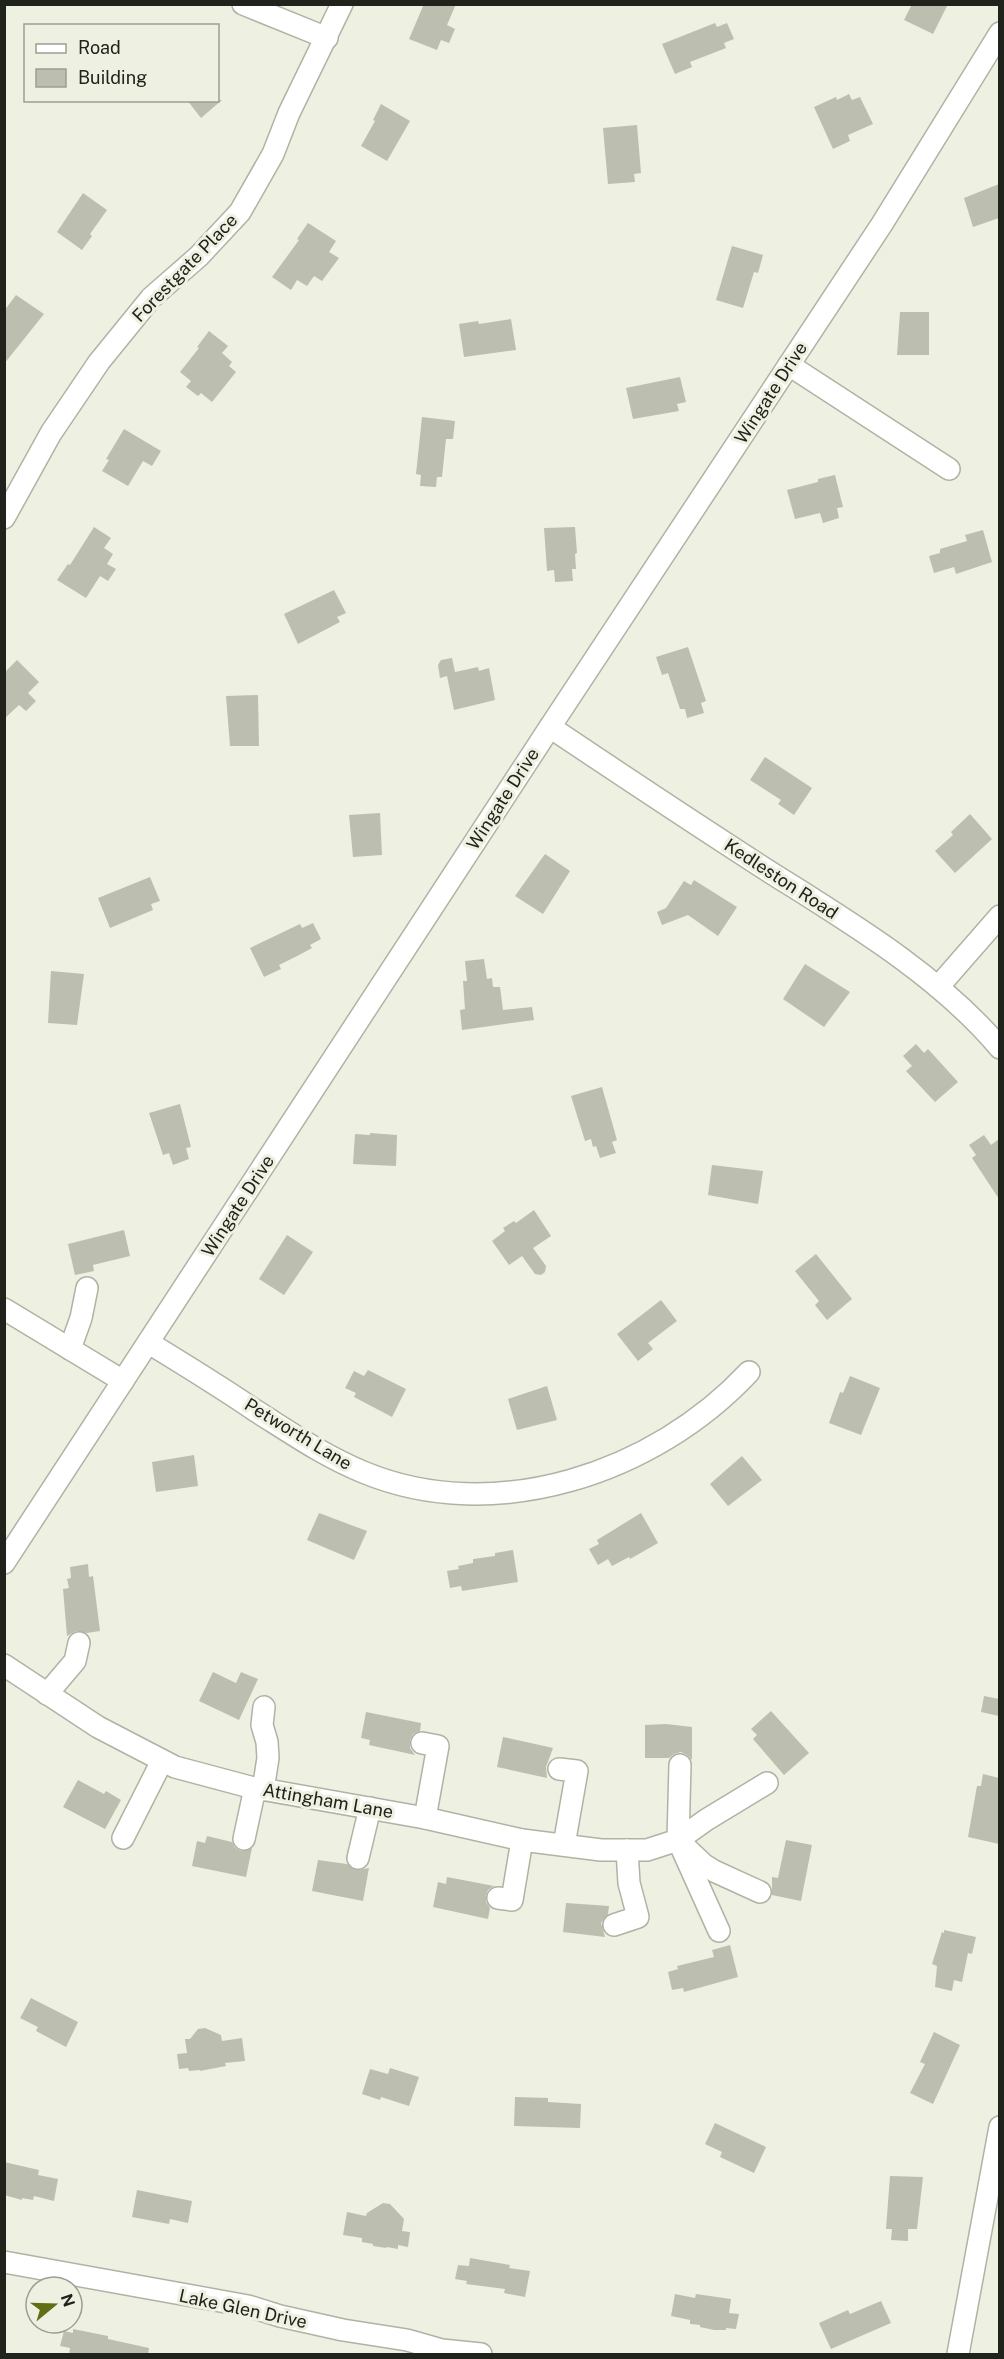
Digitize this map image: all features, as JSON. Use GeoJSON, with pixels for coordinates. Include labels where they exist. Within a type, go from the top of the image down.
{"type":"FeatureCollection","features":[{"type":"Feature","properties":{"kind":"street"},"geometry":{"type":"LineString","coordinates":[[243,4],[327,38]]}},
{"type":"Feature","properties":{"kind":"street","name":"Forestgate Place"},"geometry":{"type":"LineString","coordinates":[[4,518],[51,433],[99,362],[151,298],[199,256],[240,212],[273,154],[289,113],[342,4]]}},
{"type":"Feature","properties":{"kind":"street","name":"Wingate Drive"},"geometry":{"type":"LineString","coordinates":[[4,1563],[550,727],[882,224],[999,33]]}},
{"type":"Feature","properties":{"kind":"street"},"geometry":{"type":"LineString","coordinates":[[789,365],[949,469]]}},
{"type":"Feature","properties":{"kind":"street","name":"Kedleston Road"},"geometry":{"type":"LineString","coordinates":[[550,727],[707,832],[846,920],[938,987],[978,1022],[999,1048]]}},
{"type":"Feature","properties":{"kind":"street"},"geometry":{"type":"LineString","coordinates":[[938,987],[999,916]]}},
{"type":"Feature","properties":{"kind":"street"},"geometry":{"type":"LineString","coordinates":[[70,1349],[81,1318],[87,1288]]}},
{"type":"Feature","properties":{"kind":"street"},"geometry":{"type":"LineString","coordinates":[[4,1309],[123,1381]]}},
{"type":"Feature","properties":{"kind":"street","name":"Petworth Lane"},"geometry":{"type":"LineString","coordinates":[[148,1343],[322,1453],[364,1473],[417,1490],[475,1495],[524,1490],[567,1481],[635,1456],[669,1438],[725,1397],[749,1372]]}},
{"type":"Feature","properties":{"kind":"street"},"geometry":{"type":"LineString","coordinates":[[47,1694],[75,1661],[79,1643]]}},
{"type":"Feature","properties":{"kind":"street","name":"Attingham Lane"},"geometry":{"type":"LineString","coordinates":[[4,1665],[98,1727],[162,1761],[199,1774],[259,1789],[425,1818],[522,1840],[601,1850],[647,1850],[678,1840],[767,1783]]}},
{"type":"Feature","properties":{"kind":"street"},"geometry":{"type":"LineString","coordinates":[[244,1839],[268,1758],[267,1742],[262,1725],[264,1707]]}},
{"type":"Feature","properties":{"kind":"street"},"geometry":{"type":"LineString","coordinates":[[422,1743],[438,1746],[425,1818]]}},
{"type":"Feature","properties":{"kind":"street"},"geometry":{"type":"LineString","coordinates":[[123,1838],[162,1761]]}},
{"type":"Feature","properties":{"kind":"street"},"geometry":{"type":"LineString","coordinates":[[680,1765],[678,1840],[718,1931]]}},
{"type":"Feature","properties":{"kind":"street"},"geometry":{"type":"LineString","coordinates":[[559,1769],[577,1771],[564,1845]]}},
{"type":"Feature","properties":{"kind":"street"},"geometry":{"type":"LineString","coordinates":[[358,1857],[370,1808]]}},
{"type":"Feature","properties":{"kind":"street"},"geometry":{"type":"LineString","coordinates":[[498,1898],[512,1900],[522,1840]]}},
{"type":"Feature","properties":{"kind":"street"},"geometry":{"type":"LineString","coordinates":[[678,1840],[703,1864],[760,1892]]}},
{"type":"Feature","properties":{"kind":"street"},"geometry":{"type":"LineString","coordinates":[[614,1925],[638,1917],[629,1882],[627,1850]]}},
{"type":"Feature","properties":{"kind":"street"},"geometry":{"type":"LineString","coordinates":[[957,2355],[999,2127]]}},
{"type":"Feature","properties":{"kind":"street","name":"Lake Glen Drive"},"geometry":{"type":"LineString","coordinates":[[4,2262],[248,2306],[280,2316],[343,2330],[407,2340],[442,2350],[481,2355]]}},
{"type":"Feature","properties":{"kind":"building"},"geometry":{"type":"Polygon","coordinates":[[[424,4],[456,4],[447,25],[455,29],[449,43],[441,40],[437,50],[409,39],[424,4]]]}},
{"type":"Feature","properties":{"kind":"building"},"geometry":{"type":"Polygon","coordinates":[[[912,4],[948,4],[933,34],[904,20],[912,4]]]}},
{"type":"Feature","properties":{"kind":"building"},"geometry":{"type":"Polygon","coordinates":[[[715,23],[717,27],[727,23],[734,39],[724,43],[726,48],[690,62],[692,67],[675,74],[662,44],[715,23]]]}},
{"type":"Feature","properties":{"kind":"building"},"geometry":{"type":"Polygon","coordinates":[[[849,94],[852,100],[860,97],[873,124],[848,135],[850,141],[833,149],[814,107],[849,94]]]}},
{"type":"Feature","properties":{"kind":"building"},"geometry":{"type":"Polygon","coordinates":[[[222,100],[201,118],[189,102],[219,102],[222,100]]]}},
{"type":"Feature","properties":{"kind":"building"},"geometry":{"type":"Polygon","coordinates":[[[381,104],[410,121],[387,161],[361,146],[375,121],[373,120],[381,104]]]}},
{"type":"Feature","properties":{"kind":"building"},"geometry":{"type":"Polygon","coordinates":[[[637,125],[641,173],[634,174],[635,182],[608,184],[603,128],[637,125]]]}},
{"type":"Feature","properties":{"kind":"building"},"geometry":{"type":"Polygon","coordinates":[[[999,184],[999,218],[973,227],[964,198],[999,184]]]}},
{"type":"Feature","properties":{"kind":"building"},"geometry":{"type":"Polygon","coordinates":[[[83,193],[107,210],[82,250],[57,232],[83,193]]]}},
{"type":"Feature","properties":{"kind":"building"},"geometry":{"type":"Polygon","coordinates":[[[308,223],[336,241],[329,252],[339,258],[322,281],[314,276],[307,286],[297,280],[291,290],[272,277],[299,240],[297,239],[308,223]]]}},
{"type":"Feature","properties":{"kind":"building"},"geometry":{"type":"Polygon","coordinates":[[[732,246],[763,255],[758,273],[754,272],[743,308],[716,300],[732,246]]]}},
{"type":"Feature","properties":{"kind":"building"},"geometry":{"type":"Polygon","coordinates":[[[16,295],[44,314],[4,364],[4,311],[16,295]]]}},
{"type":"Feature","properties":{"kind":"building"},"geometry":{"type":"Polygon","coordinates":[[[900,312],[929,312],[929,355],[897,355],[900,312]]]}},
{"type":"Feature","properties":{"kind":"building"},"geometry":{"type":"Polygon","coordinates":[[[511,319],[516,350],[464,357],[459,324],[478,321],[479,324],[511,319]]]}},
{"type":"Feature","properties":{"kind":"building"},"geometry":{"type":"Polygon","coordinates":[[[209,331],[228,346],[222,353],[232,362],[229,366],[236,372],[212,402],[201,393],[198,396],[186,387],[191,381],[180,372],[209,331]]]}},
{"type":"Feature","properties":{"kind":"building"},"geometry":{"type":"Polygon","coordinates":[[[680,377],[686,402],[677,404],[679,411],[633,419],[626,388],[680,377]]]}},
{"type":"Feature","properties":{"kind":"building"},"geometry":{"type":"Polygon","coordinates":[[[422,417],[455,421],[453,439],[446,439],[442,477],[437,477],[436,487],[420,486],[421,475],[416,474],[422,417]]]}},
{"type":"Feature","properties":{"kind":"building"},"geometry":{"type":"Polygon","coordinates":[[[124,429],[161,451],[152,466],[143,461],[128,486],[102,471],[109,460],[106,459],[124,429]]]}},
{"type":"Feature","properties":{"kind":"building"},"geometry":{"type":"Polygon","coordinates":[[[835,475],[843,507],[837,508],[839,518],[823,523],[820,513],[795,519],[787,490],[835,475]]]}},
{"type":"Feature","properties":{"kind":"building"},"geometry":{"type":"Polygon","coordinates":[[[94,527],[111,538],[104,548],[113,554],[107,564],[116,569],[108,581],[100,576],[86,598],[57,580],[68,564],[70,565],[94,527]]]}},
{"type":"Feature","properties":{"kind":"building"},"geometry":{"type":"Polygon","coordinates":[[[575,527],[577,553],[575,554],[576,569],[572,569],[573,581],[555,582],[554,570],[547,571],[544,528],[575,527]]]}},
{"type":"Feature","properties":{"kind":"building"},"geometry":{"type":"Polygon","coordinates":[[[983,530],[992,562],[956,574],[954,567],[934,573],[929,556],[940,553],[940,549],[967,541],[965,535],[983,530]]]}},
{"type":"Feature","properties":{"kind":"building"},"geometry":{"type":"Polygon","coordinates":[[[334,590],[346,613],[337,617],[340,622],[298,644],[284,614],[334,590]]]}},
{"type":"Feature","properties":{"kind":"building"},"geometry":{"type":"Polygon","coordinates":[[[688,647],[706,701],[701,703],[704,713],[687,718],[685,709],[680,709],[668,673],[662,675],[656,657],[688,647]]]}},
{"type":"Feature","properties":{"kind":"building"},"geometry":{"type":"Polygon","coordinates":[[[452,658],[455,672],[478,667],[479,671],[489,668],[495,700],[454,710],[447,676],[440,678],[438,665],[441,660],[452,658]]]}},
{"type":"Feature","properties":{"kind":"building"},"geometry":{"type":"Polygon","coordinates":[[[17,660],[39,682],[28,693],[36,701],[26,711],[19,705],[4,719],[4,673],[17,660]]]}},
{"type":"Feature","properties":{"kind":"building"},"geometry":{"type":"Polygon","coordinates":[[[258,695],[259,746],[230,746],[226,696],[258,695]]]}},
{"type":"Feature","properties":{"kind":"building"},"geometry":{"type":"Polygon","coordinates":[[[765,757],[812,788],[794,815],[778,804],[781,800],[750,780],[765,757]]]}},
{"type":"Feature","properties":{"kind":"building"},"geometry":{"type":"Polygon","coordinates":[[[380,813],[382,855],[353,857],[349,815],[380,813]]]}},
{"type":"Feature","properties":{"kind":"building"},"geometry":{"type":"Polygon","coordinates":[[[970,814],[992,839],[955,873],[935,851],[953,835],[951,832],[970,814]]]}},
{"type":"Feature","properties":{"kind":"building"},"geometry":{"type":"Polygon","coordinates":[[[545,854],[570,871],[543,914],[515,896],[545,854]]]}},
{"type":"Feature","properties":{"kind":"building"},"geometry":{"type":"Polygon","coordinates":[[[150,877],[160,901],[151,904],[153,910],[110,928],[98,898],[150,877]]]}},
{"type":"Feature","properties":{"kind":"building"},"geometry":{"type":"Polygon","coordinates":[[[694,880],[737,907],[718,936],[688,915],[662,925],[657,912],[666,908],[684,881],[691,885],[694,880]]]}},
{"type":"Feature","properties":{"kind":"building"},"geometry":{"type":"Polygon","coordinates":[[[313,923],[321,939],[310,945],[312,948],[279,965],[281,969],[264,977],[250,948],[300,924],[302,928],[313,923]]]}},
{"type":"Feature","properties":{"kind":"building"},"geometry":{"type":"Polygon","coordinates":[[[484,959],[487,979],[492,978],[493,987],[500,987],[503,1010],[532,1007],[534,1020],[462,1030],[460,1010],[465,1009],[463,981],[467,981],[465,961],[484,959]]]}},
{"type":"Feature","properties":{"kind":"building"},"geometry":{"type":"Polygon","coordinates":[[[805,964],[850,992],[824,1027],[783,999],[805,964]]]}},
{"type":"Feature","properties":{"kind":"building"},"geometry":{"type":"Polygon","coordinates":[[[51,971],[84,974],[77,1025],[48,1023],[51,971]]]}},
{"type":"Feature","properties":{"kind":"building"},"geometry":{"type":"Polygon","coordinates":[[[916,1044],[924,1053],[928,1049],[958,1082],[935,1102],[906,1071],[912,1066],[903,1056],[916,1044]]]}},
{"type":"Feature","properties":{"kind":"building"},"geometry":{"type":"Polygon","coordinates":[[[602,1087],[617,1140],[612,1142],[616,1153],[600,1158],[591,1139],[585,1141],[571,1096],[602,1087]]]}},
{"type":"Feature","properties":{"kind":"building"},"geometry":{"type":"Polygon","coordinates":[[[180,1104],[191,1147],[186,1148],[189,1159],[173,1165],[169,1153],[163,1155],[149,1113],[180,1104]]]}},
{"type":"Feature","properties":{"kind":"building"},"geometry":{"type":"Polygon","coordinates":[[[370,1133],[397,1135],[396,1166],[353,1164],[355,1134],[370,1135],[370,1133]]]}},
{"type":"Feature","properties":{"kind":"building"},"geometry":{"type":"Polygon","coordinates":[[[984,1135],[991,1145],[999,1139],[999,1199],[972,1158],[976,1155],[969,1145],[984,1135]]]}},
{"type":"Feature","properties":{"kind":"building"},"geometry":{"type":"Polygon","coordinates":[[[712,1165],[763,1171],[758,1204],[708,1195],[712,1165]]]}},
{"type":"Feature","properties":{"kind":"building"},"geometry":{"type":"Polygon","coordinates":[[[534,1210],[551,1236],[533,1248],[546,1266],[545,1272],[541,1275],[535,1274],[522,1256],[509,1265],[492,1241],[505,1231],[503,1228],[514,1221],[516,1223],[534,1210]]]}},
{"type":"Feature","properties":{"kind":"building"},"geometry":{"type":"Polygon","coordinates":[[[124,1230],[130,1256],[93,1265],[94,1271],[75,1275],[68,1244],[124,1230]]]}},
{"type":"Feature","properties":{"kind":"building"},"geometry":{"type":"Polygon","coordinates":[[[287,1235],[313,1252],[284,1295],[259,1279],[287,1235]]]}},
{"type":"Feature","properties":{"kind":"building"},"geometry":{"type":"Polygon","coordinates":[[[816,1254],[852,1299],[827,1320],[815,1305],[819,1301],[795,1271],[816,1254]]]}},
{"type":"Feature","properties":{"kind":"building"},"geometry":{"type":"Polygon","coordinates":[[[661,1300],[677,1321],[648,1343],[653,1349],[638,1361],[617,1334],[661,1300]]]}},
{"type":"Feature","properties":{"kind":"building"},"geometry":{"type":"Polygon","coordinates":[[[368,1370],[406,1389],[392,1417],[354,1397],[356,1393],[345,1388],[354,1371],[364,1376],[368,1370]]]}},
{"type":"Feature","properties":{"kind":"building"},"geometry":{"type":"Polygon","coordinates":[[[850,1376],[880,1388],[861,1435],[829,1423],[840,1392],[843,1393],[850,1376]]]}},
{"type":"Feature","properties":{"kind":"building"},"geometry":{"type":"Polygon","coordinates":[[[547,1386],[557,1420],[517,1430],[508,1399],[547,1386]]]}},
{"type":"Feature","properties":{"kind":"building"},"geometry":{"type":"Polygon","coordinates":[[[194,1455],[198,1486],[156,1492],[152,1462],[194,1455]]]}},
{"type":"Feature","properties":{"kind":"building"},"geometry":{"type":"Polygon","coordinates":[[[742,1456],[762,1480],[728,1506],[710,1484],[742,1456]]]}},
{"type":"Feature","properties":{"kind":"building"},"geometry":{"type":"Polygon","coordinates":[[[319,1513],[367,1531],[354,1560],[307,1540],[319,1513]]]}},
{"type":"Feature","properties":{"kind":"building"},"geometry":{"type":"Polygon","coordinates":[[[641,1513],[658,1543],[612,1566],[608,1559],[598,1565],[589,1549],[599,1544],[597,1540],[641,1513]]]}},
{"type":"Feature","properties":{"kind":"building"},"geometry":{"type":"Polygon","coordinates":[[[513,1550],[518,1582],[462,1591],[461,1586],[450,1588],[447,1571],[473,1563],[473,1559],[495,1556],[495,1553],[513,1550]]]}},
{"type":"Feature","properties":{"kind":"building"},"geometry":{"type":"Polygon","coordinates":[[[88,1564],[89,1577],[93,1576],[100,1631],[87,1633],[76,1631],[67,1636],[63,1589],[69,1588],[67,1579],[71,1578],[70,1567],[88,1564]]]}},
{"type":"Feature","properties":{"kind":"building"},"geometry":{"type":"Polygon","coordinates":[[[213,1672],[236,1683],[241,1672],[258,1679],[239,1720],[199,1701],[213,1672]]]}},
{"type":"Feature","properties":{"kind":"building"},"geometry":{"type":"Polygon","coordinates":[[[984,1696],[999,1699],[999,1716],[981,1712],[984,1696]]]}},
{"type":"Feature","properties":{"kind":"building"},"geometry":{"type":"Polygon","coordinates":[[[771,1711],[809,1753],[784,1775],[753,1739],[757,1735],[751,1729],[771,1711]]]}},
{"type":"Feature","properties":{"kind":"building"},"geometry":{"type":"Polygon","coordinates":[[[366,1712],[421,1723],[420,1731],[413,1734],[410,1740],[410,1748],[415,1755],[369,1745],[370,1740],[361,1738],[366,1712]]]}},
{"type":"Feature","properties":{"kind":"building"},"geometry":{"type":"Polygon","coordinates":[[[666,1724],[692,1727],[692,1760],[681,1752],[669,1758],[645,1758],[645,1725],[666,1724]]]}},
{"type":"Feature","properties":{"kind":"building"},"geometry":{"type":"Polygon","coordinates":[[[503,1737],[553,1748],[546,1767],[547,1778],[497,1767],[503,1737]]]}},
{"type":"Feature","properties":{"kind":"building"},"geometry":{"type":"Polygon","coordinates":[[[983,1774],[999,1778],[999,1844],[968,1837],[977,1786],[981,1786],[983,1774]]]}},
{"type":"Feature","properties":{"kind":"building"},"geometry":{"type":"Polygon","coordinates":[[[78,1780],[104,1794],[106,1791],[121,1800],[105,1829],[63,1807],[78,1780]]]}},
{"type":"Feature","properties":{"kind":"building"},"geometry":{"type":"Polygon","coordinates":[[[207,1836],[232,1842],[235,1848],[241,1851],[252,1848],[246,1877],[192,1866],[197,1841],[205,1843],[207,1836]]]}},
{"type":"Feature","properties":{"kind":"building"},"geometry":{"type":"Polygon","coordinates":[[[786,1840],[812,1845],[801,1901],[772,1895],[772,1877],[778,1878],[786,1840]]]}},
{"type":"Feature","properties":{"kind":"building"},"geometry":{"type":"Polygon","coordinates":[[[318,1860],[347,1864],[356,1870],[369,1868],[363,1901],[312,1891],[318,1860]]]}},
{"type":"Feature","properties":{"kind":"building"},"geometry":{"type":"Polygon","coordinates":[[[447,1877],[494,1886],[488,1890],[486,1896],[486,1902],[490,1908],[488,1919],[433,1907],[438,1882],[446,1884],[447,1877]]]}},
{"type":"Feature","properties":{"kind":"building"},"geometry":{"type":"Polygon","coordinates":[[[566,1903],[609,1906],[608,1914],[601,1923],[605,1937],[563,1932],[566,1903]]]}},
{"type":"Feature","properties":{"kind":"building"},"geometry":{"type":"Polygon","coordinates":[[[944,1930],[976,1937],[972,1954],[968,1953],[962,1982],[954,1980],[952,1991],[935,1987],[937,1966],[932,1964],[944,1930]]]}},
{"type":"Feature","properties":{"kind":"building"},"geometry":{"type":"Polygon","coordinates":[[[730,1945],[738,1977],[684,1992],[683,1988],[672,1990],[668,1972],[678,1969],[677,1966],[714,1957],[712,1950],[730,1945]]]}},
{"type":"Feature","properties":{"kind":"building"},"geometry":{"type":"Polygon","coordinates":[[[31,1998],[78,2022],[66,2047],[36,2031],[38,2027],[20,2018],[31,1998]]]}},
{"type":"Feature","properties":{"kind":"building"},"geometry":{"type":"Polygon","coordinates":[[[205,2028],[221,2035],[222,2041],[242,2038],[245,2061],[225,2063],[226,2066],[200,2071],[189,2071],[188,2068],[179,2069],[177,2054],[187,2053],[185,2039],[190,2039],[198,2029],[205,2028]]]}},
{"type":"Feature","properties":{"kind":"building"},"geometry":{"type":"Polygon","coordinates":[[[934,2032],[960,2045],[933,2104],[910,2093],[925,2064],[920,2062],[934,2032]]]}},
{"type":"Feature","properties":{"kind":"building"},"geometry":{"type":"Polygon","coordinates":[[[390,2068],[419,2077],[409,2106],[362,2094],[370,2069],[388,2074],[390,2068]]]}},
{"type":"Feature","properties":{"kind":"building"},"geometry":{"type":"Polygon","coordinates":[[[515,2097],[548,2098],[548,2102],[581,2104],[580,2128],[514,2126],[515,2097]]]}},
{"type":"Feature","properties":{"kind":"building"},"geometry":{"type":"Polygon","coordinates":[[[715,2123],[766,2147],[754,2173],[720,2157],[722,2152],[705,2144],[715,2123]]]}},
{"type":"Feature","properties":{"kind":"building"},"geometry":{"type":"Polygon","coordinates":[[[4,2162],[39,2170],[38,2175],[58,2179],[54,2201],[34,2196],[33,2200],[22,2198],[22,2200],[4,2195],[4,2162]]]}},
{"type":"Feature","properties":{"kind":"building"},"geometry":{"type":"Polygon","coordinates":[[[890,2176],[923,2177],[917,2229],[908,2229],[908,2241],[891,2240],[892,2229],[886,2229],[890,2176]]]}},
{"type":"Feature","properties":{"kind":"building"},"geometry":{"type":"Polygon","coordinates":[[[137,2190],[192,2201],[188,2223],[170,2219],[169,2224],[132,2217],[137,2190]]]}},
{"type":"Feature","properties":{"kind":"building"},"geometry":{"type":"Polygon","coordinates":[[[383,2203],[390,2204],[404,2219],[402,2231],[410,2232],[408,2247],[398,2245],[398,2249],[373,2246],[373,2244],[362,2242],[362,2238],[343,2235],[347,2212],[366,2216],[383,2203]]]}},
{"type":"Feature","properties":{"kind":"building"},"geometry":{"type":"Polygon","coordinates":[[[470,2258],[530,2271],[525,2297],[504,2293],[505,2289],[466,2284],[467,2281],[455,2279],[458,2265],[469,2266],[470,2258]]]}},
{"type":"Feature","properties":{"kind":"building"},"geometry":{"type":"Polygon","coordinates":[[[675,2294],[695,2298],[696,2294],[731,2299],[729,2313],[739,2314],[736,2329],[714,2330],[690,2324],[690,2320],[671,2316],[675,2294]]]}},
{"type":"Feature","properties":{"kind":"building"},"geometry":{"type":"Polygon","coordinates":[[[881,2301],[891,2323],[831,2349],[819,2323],[848,2310],[850,2314],[881,2301]]]}},
{"type":"Feature","properties":{"kind":"building"},"geometry":{"type":"Polygon","coordinates":[[[84,2331],[149,2348],[148,2355],[69,2355],[70,2348],[60,2346],[63,2335],[84,2335],[84,2331]]]}}]}
